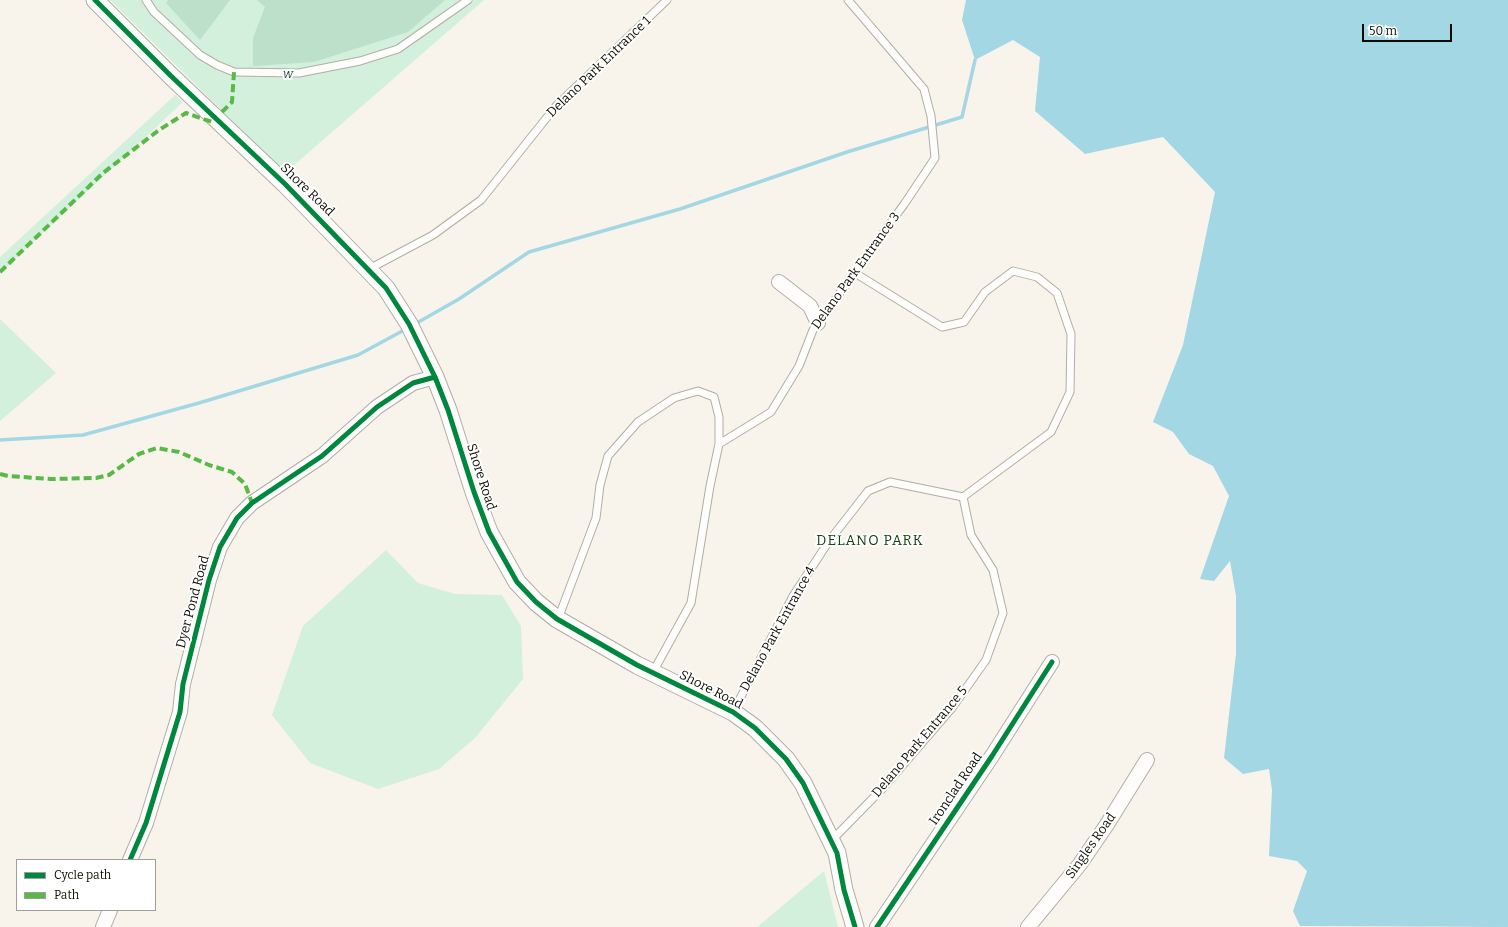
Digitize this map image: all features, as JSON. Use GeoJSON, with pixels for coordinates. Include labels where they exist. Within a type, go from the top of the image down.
{"type":"FeatureCollection","features":[{"type":"Feature","properties":{"kind":"street","name":"Shore Road"},"geometry":{"type":"LineString","coordinates":[[95,0],[171,76],[285,184],[386,288],[409,324],[435,377],[448,410],[474,492],[489,532],[517,582],[536,602],[558,620],[652,672],[733,712],[755,728],[786,759],[803,783],[830,842],[837,853],[844,890],[855,927]]}},
{"type":"Feature","properties":{"kind":"street"},"geometry":{"type":"LineString","coordinates":[[779,282],[810,306],[818,323]]}},
{"type":"Feature","properties":{"kind":"street","name":"Dyer Pond Road"},"geometry":{"type":"LineString","coordinates":[[130,859],[146,824],[180,712],[183,684],[209,580],[220,547],[237,518],[252,503],[322,456],[377,406],[413,383],[435,377]]}},
{"type":"Feature","properties":{"kind":"street","name":"Ironclad Road"},"geometry":{"type":"LineString","coordinates":[[877,927],[968,792],[1052,662]]}},
{"type":"Feature","properties":{"kind":"street","name":"Singles Road"},"geometry":{"type":"LineString","coordinates":[[1028,927],[1080,864],[1106,826],[1147,760]]}},
{"type":"Feature","properties":{"kind":"street"},"geometry":{"type":"LineString","coordinates":[[103,927],[110,911]]}},
{"type":"Feature","properties":{"kind":"lane"},"geometry":{"type":"LineString","coordinates":[[146,0],[154,12],[200,55],[217,65],[234,72],[299,73],[360,61],[398,49],[468,0]]}},
{"type":"Feature","properties":{"kind":"lane","name":"Delano Park Entrance 1"},"geometry":{"type":"LineString","coordinates":[[368,269],[432,235],[481,200],[556,106],[667,0]]}},
{"type":"Feature","properties":{"kind":"lane","name":"Delano Park Entrance 3"},"geometry":{"type":"LineString","coordinates":[[719,444],[771,412],[799,366],[813,330],[905,203],[935,158],[931,116],[924,89],[848,0]]}},
{"type":"Feature","properties":{"kind":"lane"},"geometry":{"type":"LineString","coordinates":[[855,273],[942,327],[964,322],[986,292],[1013,272],[1037,277],[1057,293],[1071,334],[1070,392],[1051,432],[963,497]]}},
{"type":"Feature","properties":{"kind":"lane"},"geometry":{"type":"LineString","coordinates":[[558,620],[596,518],[600,485],[608,456],[638,422],[674,398],[698,391],[714,396],[719,418],[719,444],[710,486],[691,603],[652,672]]}},
{"type":"Feature","properties":{"kind":"lane","name":"Delano Park Entrance 4"},"geometry":{"type":"LineString","coordinates":[[733,712],[793,596],[829,540],[868,491],[890,482],[963,497]]}},
{"type":"Feature","properties":{"kind":"lane","name":"Delano Park Entrance 5"},"geometry":{"type":"LineString","coordinates":[[830,842],[883,788],[952,708],[986,660],[1003,613],[993,570],[971,536],[963,497]]}},
{"type":"Feature","properties":{"kind":"green space","name":"w"},"geometry":{"type":"Polygon","coordinates":[[[110,0],[484,0],[285,173],[110,0]]]}},
{"type":"Feature","properties":{"kind":"green space"},"geometry":{"type":"Polygon","coordinates":[[[168,0],[230,0],[200,40],[166,3],[168,0]]]}},
{"type":"Feature","properties":{"kind":"green space"},"geometry":{"type":"Polygon","coordinates":[[[257,0],[445,0],[408,32],[314,62],[253,66],[253,38],[265,7],[257,0]]]}},
{"type":"Feature","properties":{"kind":"green space"},"geometry":{"type":"Polygon","coordinates":[[[175,95],[183,102],[0,273],[0,257],[175,95]]]}},
{"type":"Feature","properties":{"kind":"green space"},"geometry":{"type":"Polygon","coordinates":[[[0,319],[56,373],[0,421],[0,319]]]}},
{"type":"Feature","properties":{"kind":"green space"},"geometry":{"type":"Polygon","coordinates":[[[386,550],[418,583],[455,594],[502,595],[521,626],[523,679],[475,738],[439,769],[378,789],[310,763],[272,715],[303,626],[386,550]]]}},
{"type":"Feature","properties":{"kind":"green space"},"geometry":{"type":"Polygon","coordinates":[[[824,871],[838,927],[757,927],[824,871]]]}},
{"type":"Feature","properties":{"kind":"water"},"geometry":{"type":"Polygon","coordinates":[[[966,0],[1508,0],[1508,927],[1300,926],[1293,911],[1307,871],[1297,861],[1269,856],[1272,790],[1269,769],[1243,774],[1224,758],[1236,654],[1236,596],[1230,561],[1214,581],[1200,579],[1229,496],[1213,466],[1189,454],[1173,432],[1153,422],[1183,345],[1215,192],[1163,137],[1085,154],[1035,111],[1040,57],[1013,40],[975,60],[962,20],[966,0]]]}},
{"type":"Feature","properties":{"kind":"waterway"},"geometry":{"type":"LineString","coordinates":[[415,324],[459,299],[529,252],[680,209],[847,152],[962,117],[975,60]]}},
{"type":"Feature","properties":{"kind":"waterway"},"geometry":{"type":"LineString","coordinates":[[0,440],[83,435],[199,403],[358,355],[406,329]]}},
{"type":"Feature","properties":{"kind":"marked path"},"geometry":{"type":"LineString","coordinates":[[222,112],[232,102],[234,72]]}},
{"type":"Feature","properties":{"kind":"marked path"},"geometry":{"type":"LineString","coordinates":[[0,272],[103,173],[159,130],[186,113],[212,122]]}},
{"type":"Feature","properties":{"kind":"marked path"},"geometry":{"type":"LineString","coordinates":[[0,474],[8,476],[51,479],[96,478],[109,475],[139,454],[157,448],[179,452],[209,465],[232,472],[245,484],[252,503]]}},
{"type":"Feature","properties":{"kind":"cycle path"},"geometry":{"type":"LineString","coordinates":[[95,0],[171,76],[285,184],[386,288],[409,324],[435,377],[448,410],[474,492],[489,532],[517,582],[536,602],[557,619],[637,665],[733,712],[755,728],[786,759],[803,783],[837,853],[844,890],[855,927]]}},
{"type":"Feature","properties":{"kind":"cycle path"},"geometry":{"type":"LineString","coordinates":[[130,859],[146,823],[180,712],[183,684],[209,580],[220,547],[237,518],[252,503],[322,456],[377,407],[413,383],[435,377]]}},
{"type":"Feature","properties":{"kind":"cycle path"},"geometry":{"type":"LineString","coordinates":[[877,927],[992,756],[1052,662]]}},
{"type":"Feature","properties":{"kind":"district","name":"DELANO PARK"},"geometry":{"type":"Point","coordinates":[870,541]}}]}
